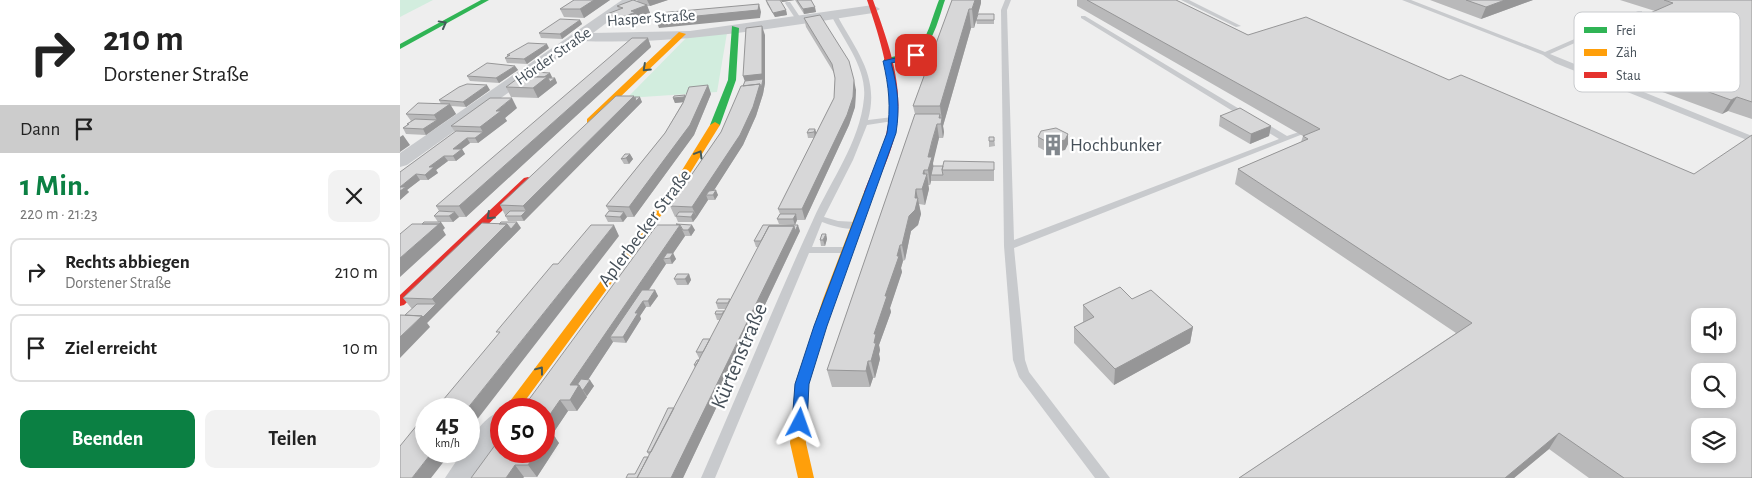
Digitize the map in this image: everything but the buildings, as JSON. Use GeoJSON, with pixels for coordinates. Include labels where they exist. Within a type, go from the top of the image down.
{"type":"FeatureCollection","features":[{"type":"Feature","properties":{"kind":"main road"},"geometry":{"type":"LineString","coordinates":[[400,47],[486,0]]}},
{"type":"Feature","properties":{"kind":"main road"},"geometry":{"type":"LineString","coordinates":[[887,61],[919,53],[923,48],[942,0]]}},
{"type":"Feature","properties":{"kind":"main road"},"geometry":{"type":"LineString","coordinates":[[806,478],[798,442],[802,384],[891,133],[894,119],[894,92],[872,5]]}},
{"type":"Feature","properties":{"kind":"main road","name":"Aplerbecker Straße"},"geometry":{"type":"LineString","coordinates":[[519,398],[676,189],[706,143],[717,122],[732,80],[735,28]]}},
{"type":"Feature","properties":{"kind":"main road"},"geometry":{"type":"LineString","coordinates":[[582,129],[682,34]]}},
{"type":"Feature","properties":{"kind":"main road"},"geometry":{"type":"LineString","coordinates":[[400,302],[539,170]]}},
{"type":"Feature","properties":{"kind":"street","name":"Hörder Straße"},"geometry":{"type":"LineString","coordinates":[[400,161],[631,0]]}},
{"type":"Feature","properties":{"kind":"street","name":"Hasper Straße"},"geometry":{"type":"LineString","coordinates":[[580,37],[628,38],[682,34],[834,15],[872,5]]}},
{"type":"Feature","properties":{"kind":"street"},"geometry":{"type":"LineString","coordinates":[[460,478],[490,437]]}},
{"type":"Feature","properties":{"kind":"lane"},"geometry":{"type":"LineString","coordinates":[[1008,0],[1004,10],[1009,246],[1019,360],[1023,374],[1103,478]]}},
{"type":"Feature","properties":{"kind":"lane"},"geometry":{"type":"LineString","coordinates":[[1184,0],[1238,26]]}},
{"type":"Feature","properties":{"kind":"lane"},"geometry":{"type":"LineString","coordinates":[[1405,0],[1545,54],[1574,68]]}},
{"type":"Feature","properties":{"kind":"lane"},"geometry":{"type":"LineString","coordinates":[[788,3],[799,20]]}},
{"type":"Feature","properties":{"kind":"lane","name":"Kürtenstraße"},"geometry":{"type":"LineString","coordinates":[[708,478],[819,218],[844,169],[862,123],[868,96],[864,74],[834,15]]}},
{"type":"Feature","properties":{"kind":"lane"},"geometry":{"type":"LineString","coordinates":[[1083,17],[1286,139]]}},
{"type":"Feature","properties":{"kind":"lane"},"geometry":{"type":"LineString","coordinates":[[1545,54],[1574,41]]}},
{"type":"Feature","properties":{"kind":"lane"},"geometry":{"type":"LineString","coordinates":[[1634,92],[1752,140]]}},
{"type":"Feature","properties":{"kind":"lane"},"geometry":{"type":"LineString","coordinates":[[862,123],[894,119]]}},
{"type":"Feature","properties":{"kind":"lane"},"geometry":{"type":"LineString","coordinates":[[1009,246],[1299,134]]}},
{"type":"Feature","properties":{"kind":"lane"},"geometry":{"type":"LineString","coordinates":[[819,218],[837,224],[857,225]]}},
{"type":"Feature","properties":{"kind":"lane"},"geometry":{"type":"LineString","coordinates":[[805,250],[848,250]]}},
{"type":"Feature","properties":{"kind":"green space"},"geometry":{"type":"Polygon","coordinates":[[[400,0],[433,0],[400,17],[400,0]]]}},
{"type":"Feature","properties":{"kind":"green space"},"geometry":{"type":"Polygon","coordinates":[[[727,33],[717,92],[627,98],[687,37],[727,33]]]}},
{"type":"Feature","properties":{"kind":"traffic: fast"},"geometry":{"type":"LineString","coordinates":[[400,47],[486,0]]}},
{"type":"Feature","properties":{"kind":"traffic: fast"},"geometry":{"type":"LineString","coordinates":[[887,61],[902,58],[920,49],[930,34],[942,0]]}},
{"type":"Feature","properties":{"kind":"traffic: fast"},"geometry":{"type":"LineString","coordinates":[[715,125],[732,80],[735,28]]}},
{"type":"Feature","properties":{"kind":"traffic: slow"},"geometry":{"type":"LineString","coordinates":[[590,121],[682,34]]}},
{"type":"Feature","properties":{"kind":"traffic: slow"},"geometry":{"type":"LineString","coordinates":[[519,398],[675,189],[715,125]]}},
{"type":"Feature","properties":{"kind":"traffic: slow"},"geometry":{"type":"LineString","coordinates":[[806,478],[798,443],[802,384],[829,299],[869,192]]}},
{"type":"Feature","properties":{"kind":"traffic: jam"},"geometry":{"type":"LineString","coordinates":[[869,192],[884,155],[894,117],[890,65],[870,0]]}},
{"type":"Feature","properties":{"kind":"traffic: jam"},"geometry":{"type":"LineString","coordinates":[[400,302],[528,180]]}},
{"type":"Feature","properties":{"kind":"place","name":"Hochbunker"},"geometry":{"type":"Point","coordinates":[1053,145]}},
{"type":"Feature","properties":{"kind":"route"},"geometry":{"type":"LineString","coordinates":[[800,423],[802,384],[820,326],[891,133],[895,112],[894,92],[887,61],[916,55]]}}]}
